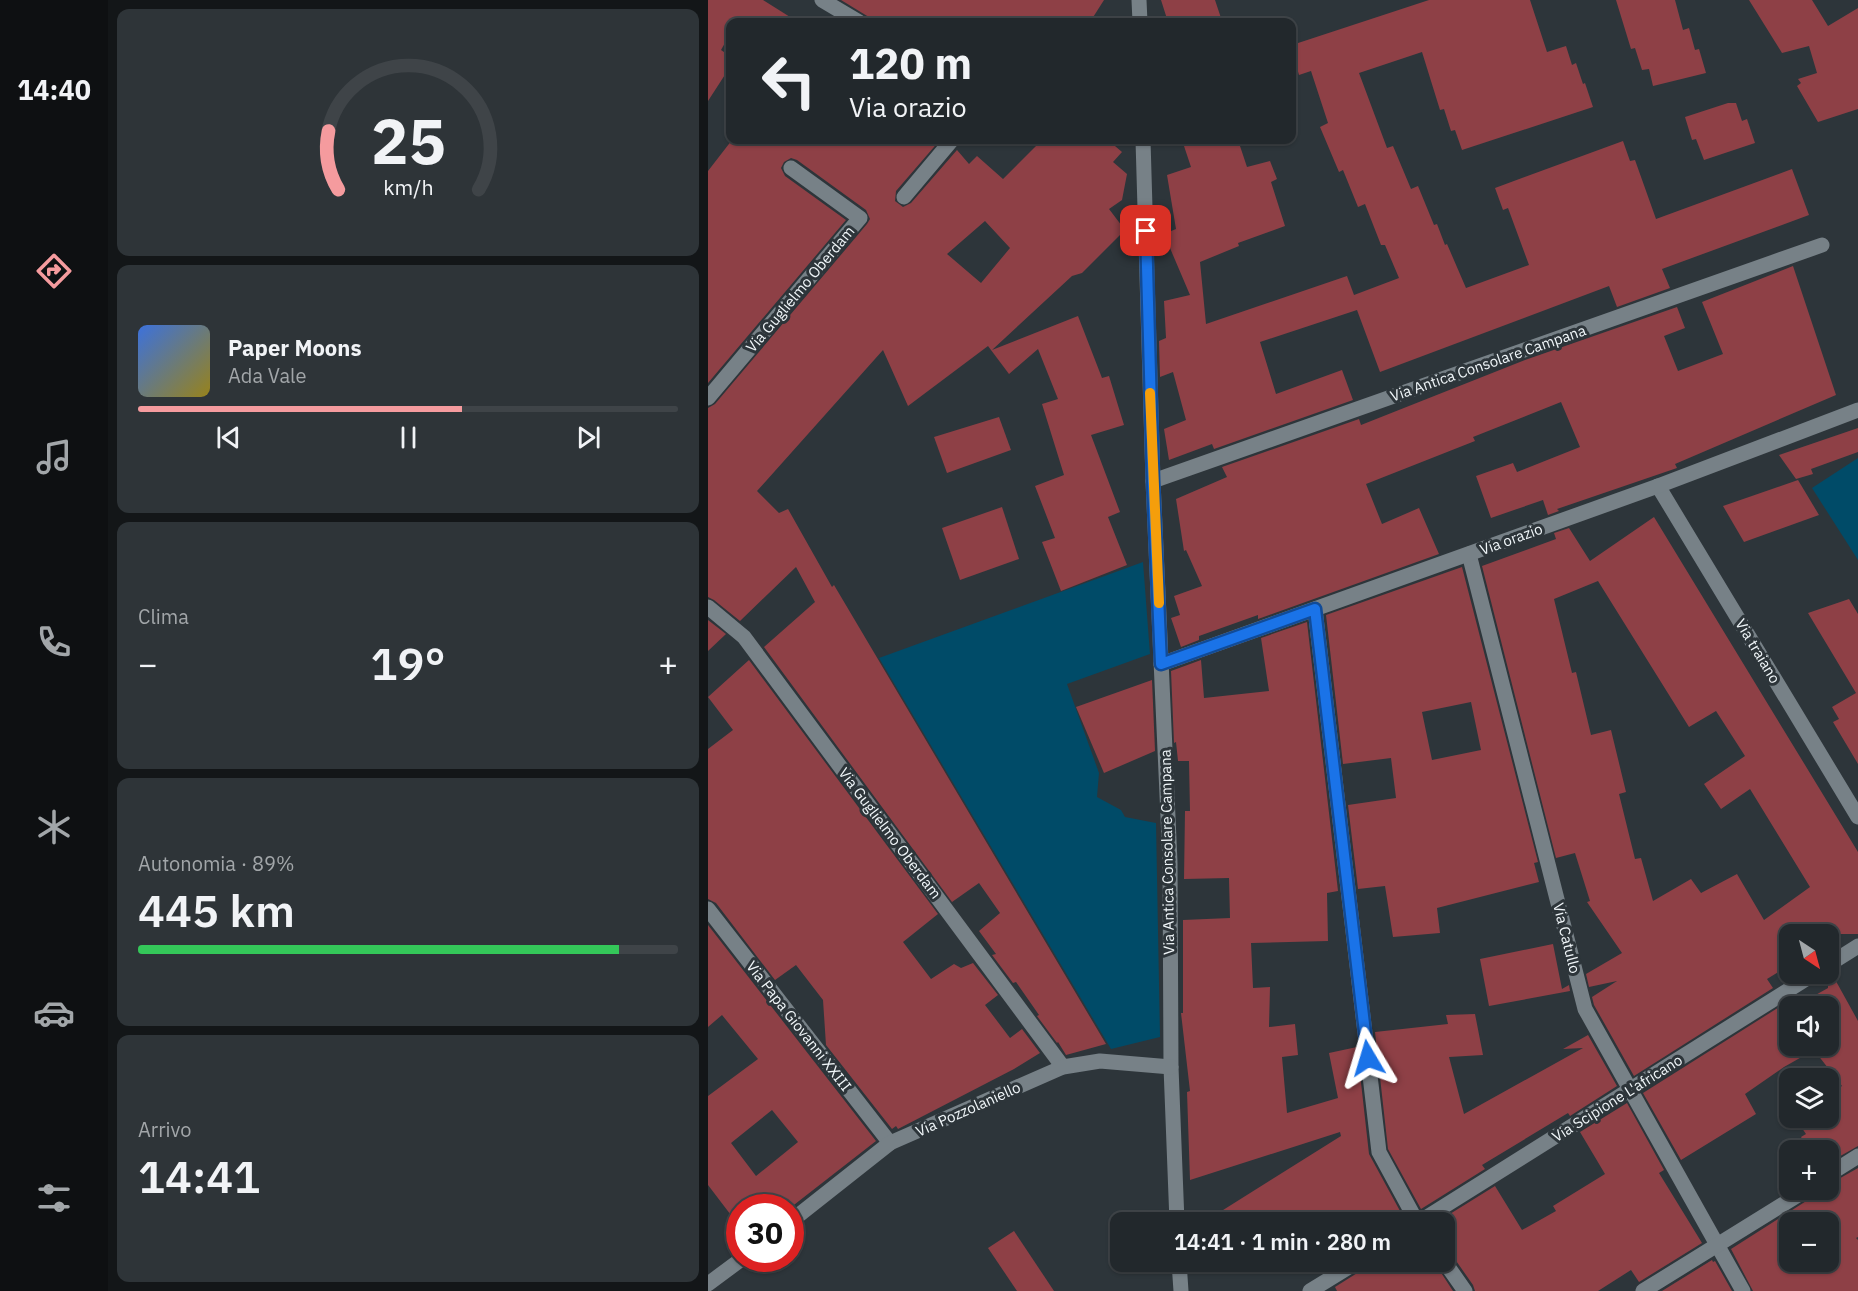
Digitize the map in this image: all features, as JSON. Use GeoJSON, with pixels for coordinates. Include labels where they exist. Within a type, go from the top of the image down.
{"type":"FeatureCollection","features":[{"type":"Feature","properties":{"kind":"street"},"geometry":{"type":"LineString","coordinates":[[822,0],[852,18]]}},
{"type":"Feature","properties":{"kind":"street"},"geometry":{"type":"LineString","coordinates":[[1139,0],[1140,18]]}},
{"type":"Feature","properties":{"kind":"street"},"geometry":{"type":"LineString","coordinates":[[904,197],[949,144]]}},
{"type":"Feature","properties":{"kind":"street","name":"Via Antica Consolare Campana"},"geometry":{"type":"LineString","coordinates":[[1143,144],[1153,481],[1170,862],[1171,1067],[1178,1212]]}},
{"type":"Feature","properties":{"kind":"street","name":"Via Guglielmo Oberdam"},"geometry":{"type":"LineString","coordinates":[[708,398],[860,218],[791,168]]}},
{"type":"Feature","properties":{"kind":"street","name":"Via Antica Consolare Campana"},"geometry":{"type":"LineString","coordinates":[[1153,481],[1822,244]]}},
{"type":"Feature","properties":{"kind":"street","name":"Via orazio"},"geometry":{"type":"LineString","coordinates":[[1161,664],[1658,486],[1858,410]]}},
{"type":"Feature","properties":{"kind":"street","name":"Via traiano"},"geometry":{"type":"LineString","coordinates":[[1658,486],[1858,817]]}},
{"type":"Feature","properties":{"kind":"street","name":"Via Catullo"},"geometry":{"type":"LineString","coordinates":[[1469,554],[1585,1009],[1743,1291]]}},
{"type":"Feature","properties":{"kind":"street","name":"Via Guglielmo Oberdam"},"geometry":{"type":"LineString","coordinates":[[708,607],[744,637],[1063,1067]]}},
{"type":"Feature","properties":{"kind":"street"},"geometry":{"type":"LineString","coordinates":[[1315,609],[1379,1152],[1412,1212]]}},
{"type":"Feature","properties":{"kind":"street","name":"Via Papa Giovanni XXIII"},"geometry":{"type":"LineString","coordinates":[[708,909],[890,1143]]}},
{"type":"Feature","properties":{"kind":"street"},"geometry":{"type":"LineString","coordinates":[[1839,957],[1858,946]]}},
{"type":"Feature","properties":{"kind":"street","name":"Via Scipione L'africano"},"geometry":{"type":"LineString","coordinates":[[1434,1212],[1798,984]]}},
{"type":"Feature","properties":{"kind":"street","name":"Via Pozzolaniello"},"geometry":{"type":"LineString","coordinates":[[804,1211],[890,1143],[1063,1067],[1100,1061],[1171,1067]]}},
{"type":"Feature","properties":{"kind":"street"},"geometry":{"type":"LineString","coordinates":[[1839,1168],[1858,1156]]}},
{"type":"Feature","properties":{"kind":"street"},"geometry":{"type":"LineString","coordinates":[[1643,1291],[1790,1200]]}},
{"type":"Feature","properties":{"kind":"street"},"geometry":{"type":"LineString","coordinates":[[708,1284],[726,1271]]}},
{"type":"Feature","properties":{"kind":"street"},"geometry":{"type":"LineString","coordinates":[[1179,1272],[1180,1291]]}},
{"type":"Feature","properties":{"kind":"street"},"geometry":{"type":"LineString","coordinates":[[1310,1291],[1341,1272]]}},
{"type":"Feature","properties":{"kind":"street"},"geometry":{"type":"LineString","coordinates":[[1452,1272],[1466,1291]]}},
{"type":"Feature","properties":{"kind":"shaded area"},"geometry":{"type":"Polygon","coordinates":[[[1858,458],[1858,560],[1812,488],[1858,458]]]}},
{"type":"Feature","properties":{"kind":"shaded area"},"geometry":{"type":"Polygon","coordinates":[[[1143,562],[1150,654],[1067,684],[1099,773],[1097,797],[1121,810],[1125,817],[1156,823],[1160,1037],[1111,1049],[879,658],[1143,562]]]}},
{"type":"Feature","properties":{"kind":"building"},"geometry":{"type":"Polygon","coordinates":[[[708,0],[763,0],[792,18],[726,18],[726,41],[721,50],[726,53],[726,73],[708,101],[708,0]]]}},
{"type":"Feature","properties":{"kind":"building"},"geometry":{"type":"Polygon","coordinates":[[[841,0],[1104,0],[1093,18],[870,18],[841,0]]]}},
{"type":"Feature","properties":{"kind":"building"},"geometry":{"type":"Polygon","coordinates":[[[1161,0],[1215,0],[1221,18],[1167,18],[1161,0]]]}},
{"type":"Feature","properties":{"kind":"building"},"geometry":{"type":"Polygon","coordinates":[[[1429,0],[1530,0],[1547,52],[1566,46],[1572,65],[1576,63],[1583,84],[1585,83],[1593,107],[1462,150],[1455,130],[1451,131],[1444,109],[1440,110],[1422,52],[1359,73],[1387,148],[1393,146],[1411,189],[1418,186],[1434,225],[1437,224],[1466,288],[1529,265],[1508,208],[1503,210],[1495,188],[1623,141],[1630,161],[1635,160],[1656,219],[1792,169],[1809,215],[1662,269],[1670,288],[1617,307],[1609,286],[1380,372],[1357,310],[1260,342],[1276,394],[1342,370],[1353,400],[1214,449],[1212,444],[1169,460],[1164,429],[1186,420],[1173,372],[1160,377],[1159,341],[1166,338],[1164,301],[1190,295],[1164,234],[1176,229],[1167,175],[1191,167],[1183,144],[1239,144],[1247,167],[1270,161],[1277,179],[1271,182],[1285,226],[1238,243],[1239,246],[1200,262],[1206,324],[1347,276],[1354,295],[1399,278],[1385,245],[1381,245],[1365,204],[1358,207],[1343,170],[1339,172],[1320,127],[1328,123],[1311,71],[1299,75],[1296,65],[1296,44],[1429,0]]]}},
{"type":"Feature","properties":{"kind":"building"},"geometry":{"type":"Polygon","coordinates":[[[1616,0],[1675,0],[1683,30],[1689,28],[1695,50],[1699,49],[1706,73],[1653,86],[1649,69],[1642,70],[1635,48],[1631,49],[1616,0]]]}},
{"type":"Feature","properties":{"kind":"building"},"geometry":{"type":"Polygon","coordinates":[[[1749,0],[1812,0],[1828,26],[1858,8],[1858,109],[1818,122],[1797,86],[1801,83],[1798,79],[1817,73],[1809,46],[1782,53],[1749,0]]]}},
{"type":"Feature","properties":{"kind":"building"},"geometry":{"type":"Polygon","coordinates":[[[1728,103],[1736,103],[1742,121],[1747,119],[1755,143],[1704,160],[1696,139],[1692,140],[1685,117],[1728,103]]]}},
{"type":"Feature","properties":{"kind":"building"},"geometry":{"type":"Polygon","coordinates":[[[729,144],[937,144],[896,191],[895,201],[903,207],[911,203],[957,150],[969,164],[977,156],[1003,179],[1038,144],[1113,144],[1122,152],[1113,162],[1127,174],[1122,200],[1109,209],[1125,230],[1082,273],[1072,276],[992,350],[1078,316],[1102,378],[1109,376],[1124,425],[1091,435],[1120,512],[1108,517],[1127,565],[1061,591],[1042,542],[1055,538],[1035,486],[1064,475],[1042,404],[1058,399],[1038,349],[1009,374],[988,346],[908,406],[883,350],[757,491],[779,513],[788,509],[832,587],[834,585],[1106,1044],[1066,1055],[1037,1016],[1039,1015],[1016,982],[1013,983],[992,955],[996,954],[979,931],[1000,913],[979,883],[952,902],[764,647],[815,602],[796,567],[740,621],[708,597],[708,408],[715,404],[870,219],[866,210],[797,160],[791,158],[784,162],[781,168],[785,176],[846,220],[708,383],[708,171],[729,144]],[[985,221],[947,254],[981,283],[1010,248],[985,221]]]}},
{"type":"Feature","properties":{"kind":"building"},"geometry":{"type":"Polygon","coordinates":[[[1793,266],[1836,395],[1675,464],[1677,468],[1557,509],[1559,511],[1548,515],[1543,500],[1491,518],[1476,476],[1513,463],[1517,472],[1580,447],[1561,402],[1473,437],[1475,441],[1366,484],[1382,524],[1419,508],[1439,554],[1258,619],[1258,615],[1199,636],[1199,640],[1181,647],[1171,618],[1180,615],[1174,596],[1202,586],[1186,550],[1184,551],[1176,499],[1227,477],[1222,467],[1359,419],[1361,425],[1525,360],[1677,307],[1685,328],[1664,336],[1678,371],[1723,354],[1702,302],[1793,266]]]}},
{"type":"Feature","properties":{"kind":"building"},"geometry":{"type":"Polygon","coordinates":[[[999,417],[1011,450],[947,473],[934,437],[999,417]]]}},
{"type":"Feature","properties":{"kind":"building"},"geometry":{"type":"Polygon","coordinates":[[[1858,428],[1858,452],[1811,469],[1813,474],[1796,479],[1779,455],[1858,428]]]}},
{"type":"Feature","properties":{"kind":"building"},"geometry":{"type":"Polygon","coordinates":[[[1798,480],[1819,515],[1744,542],[1723,506],[1798,480]]]}},
{"type":"Feature","properties":{"kind":"building"},"geometry":{"type":"Polygon","coordinates":[[[1002,507],[1019,559],[960,580],[942,528],[1002,507]]]}},
{"type":"Feature","properties":{"kind":"building"},"geometry":{"type":"Polygon","coordinates":[[[1654,517],[1858,852],[1858,934],[1839,934],[1839,924],[1779,924],[1779,972],[1767,979],[1773,988],[1634,1076],[1594,1005],[1592,997],[1617,981],[1589,987],[1586,974],[1622,953],[1587,902],[1590,901],[1575,853],[1556,858],[1482,566],[1556,539],[1554,533],[1569,528],[1590,561],[1654,517]],[[1598,581],[1554,599],[1572,673],[1576,672],[1591,735],[1611,730],[1626,792],[1619,794],[1635,859],[1641,858],[1653,901],[1691,879],[1701,893],[1737,874],[1764,920],[1810,887],[1750,789],[1721,809],[1704,784],[1745,756],[1716,711],[1689,727],[1598,581]]]}},
{"type":"Feature","properties":{"kind":"building"},"geometry":{"type":"Polygon","coordinates":[[[1462,567],[1538,862],[1534,863],[1539,882],[1437,908],[1440,933],[1393,937],[1385,886],[1358,889],[1348,805],[1396,798],[1391,758],[1343,764],[1326,615],[1462,567]],[[1471,702],[1422,712],[1432,760],[1481,750],[1471,702]]]}},
{"type":"Feature","properties":{"kind":"building"},"geometry":{"type":"Polygon","coordinates":[[[1849,599],[1858,614],[1858,764],[1833,722],[1839,719],[1832,707],[1856,693],[1808,613],[1849,599]]]}},
{"type":"Feature","properties":{"kind":"building"},"geometry":{"type":"Polygon","coordinates":[[[708,620],[726,634],[708,651],[708,620]]]}},
{"type":"Feature","properties":{"kind":"building"},"geometry":{"type":"Polygon","coordinates":[[[1307,622],[1338,891],[1327,893],[1328,941],[1251,943],[1253,988],[1270,987],[1269,1027],[1295,1024],[1298,1055],[1282,1057],[1287,1113],[1338,1098],[1329,1053],[1357,1047],[1369,1154],[1401,1212],[1220,1212],[1341,1136],[1340,1132],[1190,1180],[1187,1092],[1190,1091],[1181,1013],[1183,1013],[1183,920],[1230,918],[1229,878],[1184,879],[1185,811],[1190,811],[1189,761],[1178,761],[1176,742],[1174,743],[1171,671],[1201,660],[1204,698],[1269,691],[1261,638],[1307,622]]]}},
{"type":"Feature","properties":{"kind":"building"},"geometry":{"type":"Polygon","coordinates":[[[749,660],[938,914],[903,942],[931,979],[954,964],[961,968],[973,963],[998,995],[985,1005],[1010,1038],[1022,1029],[1040,1053],[1014,1069],[898,1129],[896,1126],[892,1129],[826,1045],[823,1000],[796,965],[775,980],[716,903],[708,899],[708,749],[733,730],[708,697],[749,660]]]}},
{"type":"Feature","properties":{"kind":"building"},"geometry":{"type":"Polygon","coordinates":[[[1152,680],[1155,751],[1104,773],[1076,707],[1152,680]]]}},
{"type":"Feature","properties":{"kind":"building"},"geometry":{"type":"Polygon","coordinates":[[[708,925],[876,1141],[804,1197],[804,1194],[726,1194],[726,1209],[708,1185],[708,1096],[758,1059],[722,1015],[708,1027],[708,925]],[[772,1110],[731,1143],[756,1176],[798,1142],[772,1110]]]}},
{"type":"Feature","properties":{"kind":"building"},"geometry":{"type":"Polygon","coordinates":[[[1553,944],[1562,989],[1569,985],[1570,991],[1489,1006],[1480,959],[1553,944]]]}},
{"type":"Feature","properties":{"kind":"building"},"geometry":{"type":"Polygon","coordinates":[[[1828,984],[1838,984],[1858,1021],[1858,1146],[1839,1157],[1839,1140],[1803,1140],[1801,1137],[1806,1134],[1802,1128],[1839,1128],[1839,1088],[1842,1086],[1839,1082],[1839,1068],[1828,1068],[1819,1056],[1839,1056],[1839,996],[1814,996],[1828,988],[1828,984]]]}},
{"type":"Feature","properties":{"kind":"building"},"geometry":{"type":"Polygon","coordinates":[[[1779,1007],[1779,1056],[1803,1056],[1779,1068],[1779,1070],[1745,1094],[1756,1114],[1681,1160],[1643,1093],[1779,1007]]]}},
{"type":"Feature","properties":{"kind":"building"},"geometry":{"type":"Polygon","coordinates":[[[1475,1014],[1483,1055],[1449,1057],[1464,1114],[1583,1048],[1563,1049],[1588,1035],[1617,1086],[1570,1116],[1568,1113],[1482,1165],[1485,1169],[1421,1209],[1388,1149],[1375,1032],[1448,1024],[1446,1015],[1475,1014]]]}},
{"type":"Feature","properties":{"kind":"building"},"geometry":{"type":"Polygon","coordinates":[[[1627,1103],[1664,1170],[1659,1173],[1702,1243],[1639,1282],[1631,1270],[1598,1291],[1475,1291],[1455,1259],[1455,1212],[1453,1212],[1495,1186],[1522,1230],[1556,1211],[1553,1206],[1605,1174],[1580,1132],[1627,1103]]]}},
{"type":"Feature","properties":{"kind":"building"},"geometry":{"type":"Polygon","coordinates":[[[1858,1168],[1858,1237],[1856,1238],[1858,1240],[1858,1291],[1753,1291],[1731,1249],[1779,1218],[1779,1272],[1839,1272],[1839,1212],[1789,1212],[1808,1200],[1839,1200],[1839,1179],[1858,1168]]]}},
{"type":"Feature","properties":{"kind":"building"},"geometry":{"type":"Polygon","coordinates":[[[1014,1231],[1054,1291],[1017,1291],[988,1248],[1014,1231]]]}},
{"type":"Feature","properties":{"kind":"building"},"geometry":{"type":"Polygon","coordinates":[[[1712,1260],[1715,1261],[1732,1291],[1662,1291],[1712,1260]]]}},
{"type":"Feature","properties":{"kind":"building"},"geometry":{"type":"Polygon","coordinates":[[[1359,1272],[1441,1272],[1453,1291],[1337,1291],[1335,1287],[1359,1272]]]}},
{"type":"Feature","properties":{"kind":"slow traffic"},"geometry":{"type":"LineString","coordinates":[[1150,393],[1159,603]]}},
{"type":"Feature","properties":{"kind":"route"},"geometry":{"type":"LineString","coordinates":[[1146,231],[1161,664],[1315,609],[1368,1058]]}}]}
